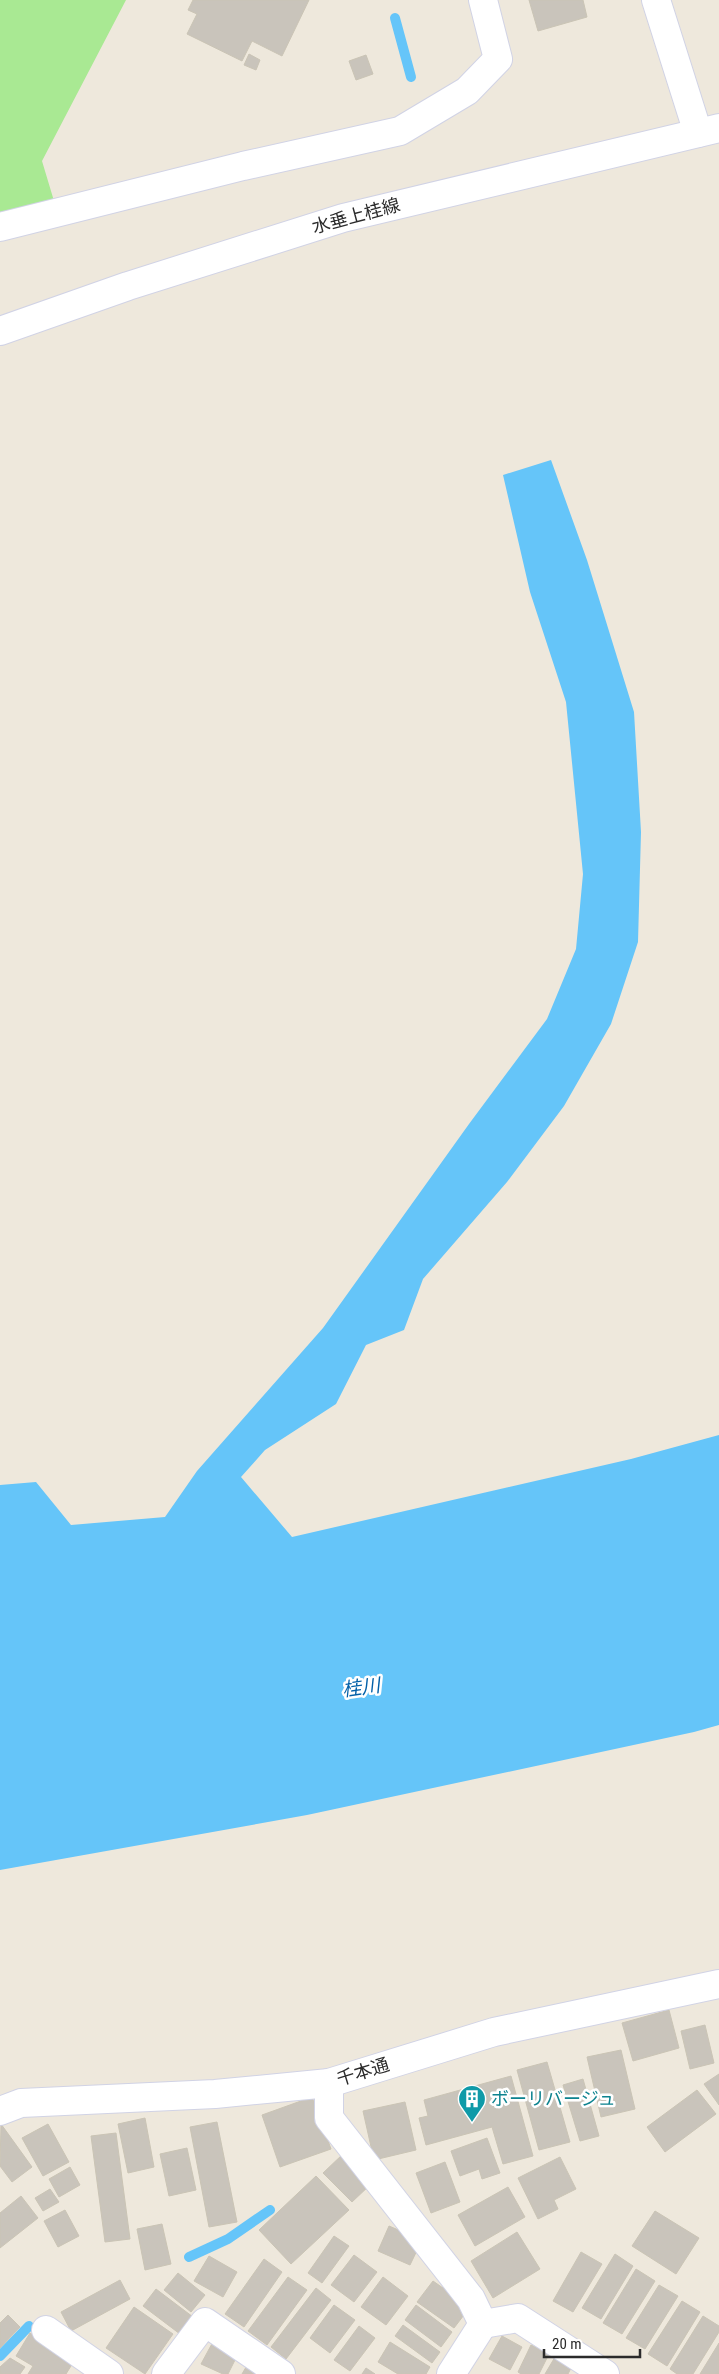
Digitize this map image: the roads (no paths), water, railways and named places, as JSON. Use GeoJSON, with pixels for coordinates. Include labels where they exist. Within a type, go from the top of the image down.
{"type":"FeatureCollection","features":[{"type":"Feature","properties":{"kind":"street"},"geometry":{"type":"LineString","coordinates":[[0,227],[243,166],[400,131],[466,91],[498,58],[483,0]]}},
{"type":"Feature","properties":{"kind":"street"},"geometry":{"type":"LineString","coordinates":[[656,0],[708,130]]}},
{"type":"Feature","properties":{"kind":"street","name":"水垂上桂線"},"geometry":{"type":"LineString","coordinates":[[0,331],[128,286],[343,218],[708,130]]}},
{"type":"Feature","properties":{"kind":"street","name":"千本通"},"geometry":{"type":"LineString","coordinates":[[0,2111],[21,2103],[215,2094],[329,2082],[494,2032],[719,1984]]}},
{"type":"Feature","properties":{"kind":"street"},"geometry":{"type":"LineString","coordinates":[[329,2082],[329,2118],[471,2299],[483,2324]]}},
{"type":"Feature","properties":{"kind":"street"},"geometry":{"type":"LineString","coordinates":[[451,2374],[483,2324],[518,2318],[605,2374]]}},
{"type":"Feature","properties":{"kind":"street"},"geometry":{"type":"LineString","coordinates":[[166,2374],[205,2322],[281,2374]]}},
{"type":"Feature","properties":{"kind":"street"},"geometry":{"type":"LineString","coordinates":[[46,2330],[109,2374]]}},
{"type":"Feature","properties":{"kind":"water","name":"桂川"},"geometry":{"type":"Polygon","coordinates":[[[551,460],[587,560],[634,712],[641,832],[638,942],[611,1024],[564,1106],[507,1182],[423,1279],[404,1330],[366,1345],[336,1404],[265,1450],[241,1477],[292,1537],[631,1459],[719,1435],[719,1725],[694,1732],[307,1815],[0,1870],[0,1485],[36,1482],[71,1525],[165,1517],[197,1471],[323,1328],[469,1124],[547,1019],[576,949],[583,874],[566,702],[530,592],[503,475],[551,460]]]}},
{"type":"Feature","properties":{"kind":"waterway"},"geometry":{"type":"LineString","coordinates":[[395,18],[411,77]]}},
{"type":"Feature","properties":{"kind":"waterway"},"geometry":{"type":"LineString","coordinates":[[189,2257],[228,2239],[270,2210]]}},
{"type":"Feature","properties":{"kind":"waterway"},"geometry":{"type":"LineString","coordinates":[[0,2356],[29,2326]]}},
{"type":"Feature","properties":{"kind":"place","name":"ボーリバージュ"},"geometry":{"type":"Point","coordinates":[472,2123]}}]}
